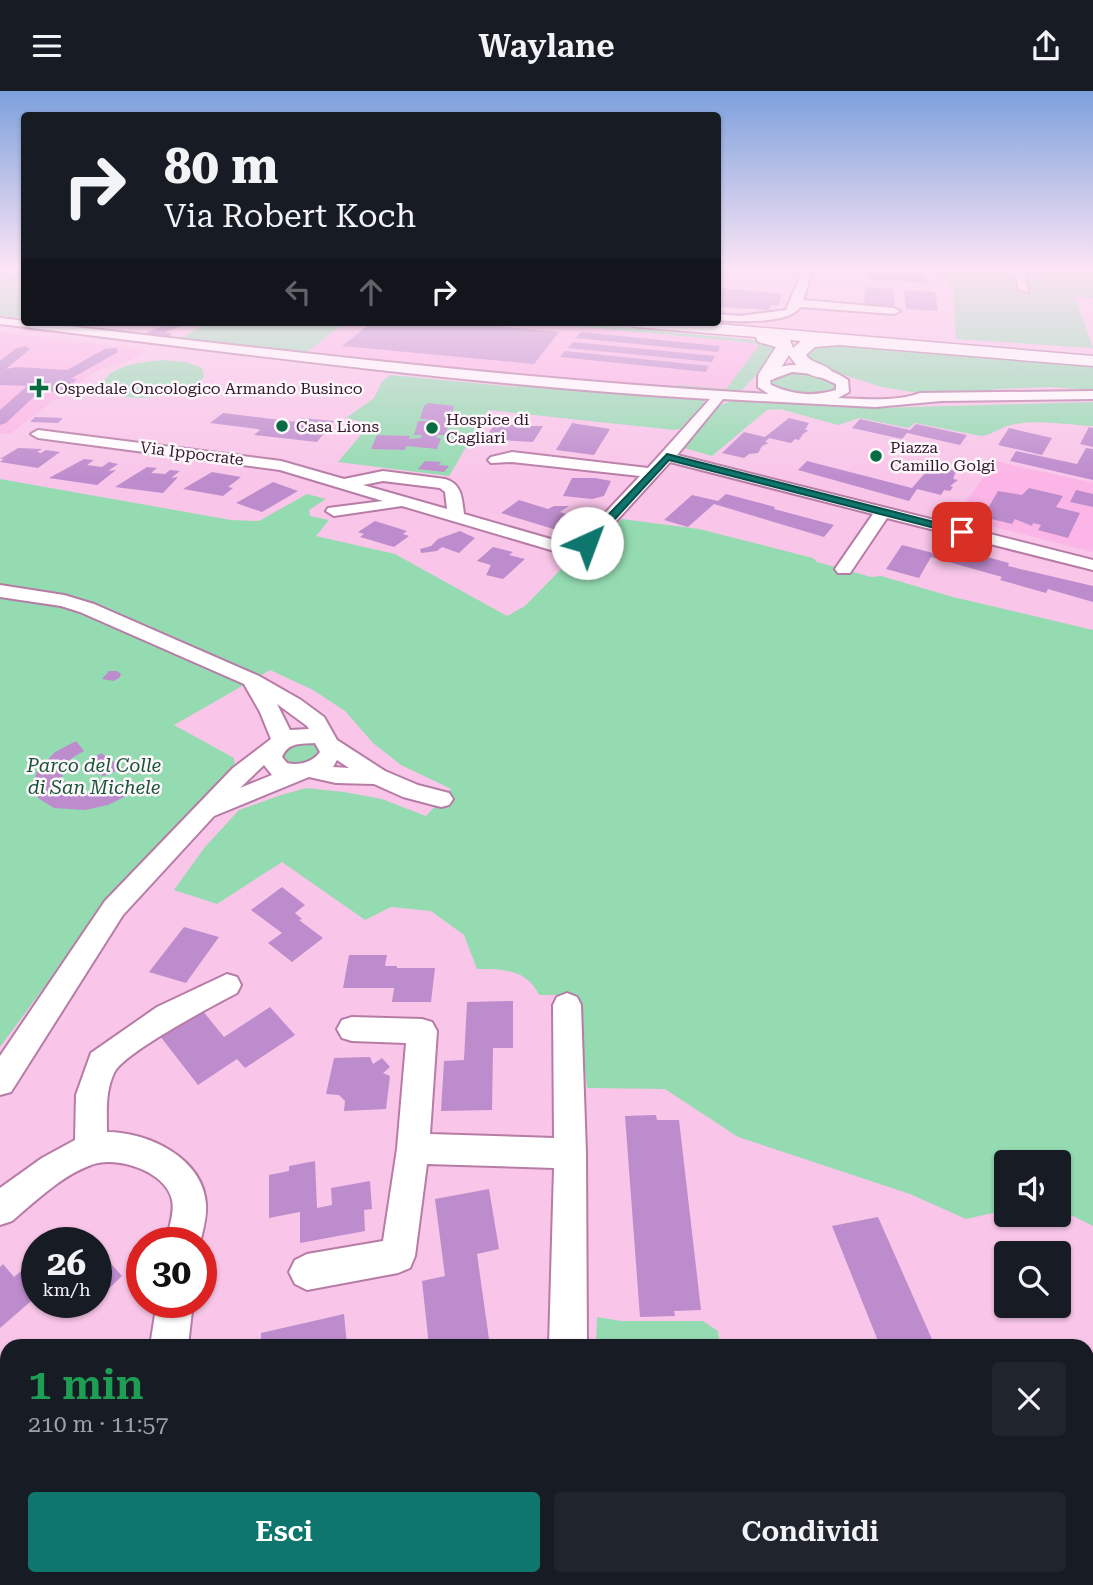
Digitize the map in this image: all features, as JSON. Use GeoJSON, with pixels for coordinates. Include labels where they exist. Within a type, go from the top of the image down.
{"type":"FeatureCollection","features":[{"type":"Feature","properties":{"kind":"highway"},"geometry":{"type":"LineString","coordinates":[[764,379],[785,350],[782,342],[770,339]]}},
{"type":"Feature","properties":{"kind":"highway"},"geometry":{"type":"LineString","coordinates":[[845,339],[1093,356]]}},
{"type":"Feature","properties":{"kind":"highway"},"geometry":{"type":"LineString","coordinates":[[890,339],[1093,356]]}},
{"type":"Feature","properties":{"kind":"highway"},"geometry":{"type":"LineString","coordinates":[[831,376],[803,364],[797,358],[798,350],[805,344],[818,341],[862,345],[881,343]]}},
{"type":"Feature","properties":{"kind":"street"},"geometry":{"type":"LineString","coordinates":[[144,339],[517,378],[720,395],[901,401],[1093,395]]}},
{"type":"Feature","properties":{"kind":"street"},"geometry":{"type":"LineString","coordinates":[[496,460],[512,457],[651,473],[720,395],[745,393],[764,379],[786,370],[831,376],[857,384]]}},
{"type":"Feature","properties":{"kind":"street"},"geometry":{"type":"LineString","coordinates":[[764,379],[771,391],[809,400],[842,392],[843,383],[831,376]]}},
{"type":"Feature","properties":{"kind":"street"},"geometry":{"type":"LineString","coordinates":[[879,389],[936,398]]}},
{"type":"Feature","properties":{"kind":"street","name":"Via Ippocrate"},"geometry":{"type":"LineString","coordinates":[[38,435],[255,461],[567,548],[582,548],[651,473]]}},
{"type":"Feature","properties":{"kind":"street"},"geometry":{"type":"LineString","coordinates":[[667,457],[1093,565]]}},
{"type":"Feature","properties":{"kind":"street","name":"Via Ippocrate"},"geometry":{"type":"LineString","coordinates":[[343,484],[383,476],[445,484],[453,491],[456,516]]}},
{"type":"Feature","properties":{"kind":"street","name":"Via Ippocrate"},"geometry":{"type":"LineString","coordinates":[[334,511],[408,503]]}},
{"type":"Feature","properties":{"kind":"street"},"geometry":{"type":"LineString","coordinates":[[844,569],[883,512]]}},
{"type":"Feature","properties":{"kind":"street"},"geometry":{"type":"LineString","coordinates":[[0,591],[64,601],[87,608],[252,680],[316,722],[328,743],[329,758],[204,813]]}},
{"type":"Feature","properties":{"kind":"street"},"geometry":{"type":"LineString","coordinates":[[252,680],[271,712],[277,746],[273,764],[279,769],[377,776]]}},
{"type":"Feature","properties":{"kind":"street"},"geometry":{"type":"LineString","coordinates":[[0,1082],[114,908],[249,765],[277,746],[311,734],[377,776],[411,792],[441,799]]}},
{"type":"Feature","properties":{"kind":"street"},"geometry":{"type":"LineString","coordinates":[[91,1149],[91,1095],[102,1062],[167,1016],[227,985]]}},
{"type":"Feature","properties":{"kind":"street"},"geometry":{"type":"LineString","coordinates":[[568,1005],[568,1339]]}},
{"type":"Feature","properties":{"kind":"street"},"geometry":{"type":"LineString","coordinates":[[307,1272],[398,1256],[413,1149],[422,1031],[352,1029]]}},
{"type":"Feature","properties":{"kind":"street"},"geometry":{"type":"LineString","coordinates":[[0,1209],[45,1173],[91,1149],[125,1146],[145,1153],[180,1180],[189,1200],[185,1227]]}},
{"type":"Feature","properties":{"kind":"street"},"geometry":{"type":"LineString","coordinates":[[413,1149],[570,1153]]}},
{"type":"Feature","properties":{"kind":"street"},"geometry":{"type":"LineString","coordinates":[[170,1339],[173,1318]]}},
{"type":"Feature","properties":{"kind":"shaded area","name":"Ospedale Oncologico Armando Businco"},"geometry":{"type":"Polygon","coordinates":[[[0,339],[55,339],[148,350],[132,359],[99,370],[87,377],[69,398],[54,400],[10,434],[0,434],[0,339]]]}},
{"type":"Feature","properties":{"kind":"shaded area"},"geometry":{"type":"Polygon","coordinates":[[[324,339],[710,339],[755,343],[759,349],[726,389],[670,387],[307,352],[324,339]]]}},
{"type":"Feature","properties":{"kind":"shaded area"},"geometry":{"type":"Polygon","coordinates":[[[995,461],[1093,483],[1093,552],[955,517],[995,461]]]}},
{"type":"Feature","properties":{"kind":"green space"},"geometry":{"type":"Polygon","coordinates":[[[179,339],[324,339],[307,352],[179,339]]]}},
{"type":"Feature","properties":{"kind":"green space"},"geometry":{"type":"Polygon","coordinates":[[[710,339],[753,340],[777,346],[774,355],[742,390],[673,388],[677,385],[726,389],[759,346],[755,343],[710,339]]]}},
{"type":"Feature","properties":{"kind":"green space"},"geometry":{"type":"Polygon","coordinates":[[[956,339],[1090,339],[1093,348],[956,339]]]}},
{"type":"Feature","properties":{"kind":"green space"},"geometry":{"type":"Polygon","coordinates":[[[828,344],[1093,363],[1093,390],[1051,387],[997,389],[978,393],[918,393],[882,387],[821,367],[804,356],[811,346],[828,344]]]}},
{"type":"Feature","properties":{"kind":"green space"},"geometry":{"type":"Polygon","coordinates":[[[161,360],[186,362],[202,368],[204,377],[184,390],[155,397],[125,397],[103,387],[110,374],[118,369],[161,360]]]}},
{"type":"Feature","properties":{"kind":"green space"},"geometry":{"type":"Polygon","coordinates":[[[787,373],[807,373],[831,380],[835,388],[828,393],[812,396],[772,386],[773,378],[787,373]]]}},
{"type":"Feature","properties":{"kind":"green space"},"geometry":{"type":"Polygon","coordinates":[[[390,375],[515,387],[527,382],[705,398],[703,401],[706,404],[680,429],[674,430],[488,410],[449,476],[338,462],[370,424],[346,418],[374,398],[382,382],[390,375]]]}},
{"type":"Feature","properties":{"kind":"green space"},"geometry":{"type":"Polygon","coordinates":[[[731,401],[877,408],[1093,402],[1093,426],[1028,422],[1007,426],[981,436],[915,423],[908,428],[859,418],[838,425],[780,409],[767,410],[712,456],[681,447],[718,406],[731,401]]]}},
{"type":"Feature","properties":{"kind":"green space","name":"Parco del Colle di San Michele"},"geometry":{"type":"Polygon","coordinates":[[[0,479],[231,520],[259,521],[307,494],[326,499],[309,510],[310,516],[329,520],[316,536],[395,554],[507,616],[525,606],[565,565],[576,561],[622,519],[699,529],[813,558],[817,562],[871,577],[881,576],[953,597],[1093,630],[1093,1226],[1071,1215],[1071,1150],[994,1150],[994,1213],[966,1219],[910,1194],[738,1137],[665,1089],[587,1088],[577,995],[539,995],[534,986],[521,975],[505,970],[477,969],[464,935],[431,911],[391,907],[365,920],[282,862],[217,904],[174,890],[205,847],[239,810],[306,788],[382,799],[426,816],[451,789],[401,765],[373,743],[345,711],[313,690],[270,670],[174,725],[234,758],[235,768],[223,785],[124,879],[0,1047],[0,479]]]}},
{"type":"Feature","properties":{"kind":"green space"},"geometry":{"type":"Polygon","coordinates":[[[316,743],[321,754],[307,765],[289,764],[282,755],[291,744],[316,743]]]}},
{"type":"Feature","properties":{"kind":"green space"},"geometry":{"type":"Polygon","coordinates":[[[597,1317],[621,1321],[703,1321],[718,1331],[719,1339],[596,1339],[597,1317]]]}},
{"type":"Feature","properties":{"kind":"building"},"geometry":{"type":"Polygon","coordinates":[[[351,339],[554,339],[534,364],[342,346],[351,339]]]}},
{"type":"Feature","properties":{"kind":"building"},"geometry":{"type":"Polygon","coordinates":[[[583,339],[648,339],[720,346],[718,352],[583,339]]]}},
{"type":"Feature","properties":{"kind":"building"},"geometry":{"type":"Polygon","coordinates":[[[573,342],[715,356],[712,362],[568,348],[573,342]]]}},
{"type":"Feature","properties":{"kind":"building","name":"Ospedale Oncologico Armando Businco"},"geometry":{"type":"Polygon","coordinates":[[[25,346],[30,349],[6,369],[17,367],[67,370],[105,349],[116,348],[118,352],[72,378],[66,378],[77,379],[64,392],[40,391],[6,423],[0,425],[0,410],[27,386],[0,385],[0,361],[15,349],[25,346]]]}},
{"type":"Feature","properties":{"kind":"building"},"geometry":{"type":"Polygon","coordinates":[[[565,351],[709,366],[706,372],[560,357],[565,351]]]}},
{"type":"Feature","properties":{"kind":"building","name":"Hospice di Cagliari"},"geometry":{"type":"Polygon","coordinates":[[[428,403],[454,406],[451,419],[446,419],[445,422],[449,422],[446,435],[437,435],[436,438],[441,438],[437,449],[406,446],[405,450],[371,449],[377,435],[421,438],[422,435],[414,435],[418,421],[427,421],[420,419],[424,406],[428,403]]]}},
{"type":"Feature","properties":{"kind":"building","name":"Casa Lions"},"geometry":{"type":"Polygon","coordinates":[[[223,413],[296,422],[301,418],[334,421],[317,442],[254,435],[260,430],[210,423],[223,413]]]}},
{"type":"Feature","properties":{"kind":"building"},"geometry":{"type":"Polygon","coordinates":[[[35,417],[63,418],[58,423],[30,422],[35,417]]]}},
{"type":"Feature","properties":{"kind":"building"},"geometry":{"type":"Polygon","coordinates":[[[789,418],[809,423],[805,430],[809,430],[799,440],[795,439],[791,443],[769,438],[765,442],[769,443],[762,446],[758,453],[744,458],[722,453],[744,432],[765,437],[789,418]]]}},
{"type":"Feature","properties":{"kind":"building"},"geometry":{"type":"Polygon","coordinates":[[[860,419],[910,430],[916,424],[967,435],[960,445],[907,433],[902,439],[852,428],[860,419]]]}},
{"type":"Feature","properties":{"kind":"building"},"geometry":{"type":"Polygon","coordinates":[[[496,423],[543,426],[533,442],[484,439],[496,423]]]}},
{"type":"Feature","properties":{"kind":"building"},"geometry":{"type":"Polygon","coordinates":[[[572,423],[610,429],[594,455],[556,450],[572,423]]]}},
{"type":"Feature","properties":{"kind":"building"},"geometry":{"type":"Polygon","coordinates":[[[1089,427],[1093,428],[1093,447],[1080,444],[1089,427]]]}},
{"type":"Feature","properties":{"kind":"building"},"geometry":{"type":"Polygon","coordinates":[[[1009,428],[1052,438],[1042,455],[998,445],[1009,428]]]}},
{"type":"Feature","properties":{"kind":"building"},"geometry":{"type":"Polygon","coordinates":[[[18,448],[42,449],[37,452],[41,453],[46,450],[60,452],[38,468],[0,462],[4,459],[0,459],[18,448]]]}},
{"type":"Feature","properties":{"kind":"building"},"geometry":{"type":"Polygon","coordinates":[[[1086,448],[1093,449],[1093,480],[1010,461],[1016,451],[1077,464],[1086,448]]]}},
{"type":"Feature","properties":{"kind":"building"},"geometry":{"type":"Polygon","coordinates":[[[84,459],[94,460],[87,465],[102,467],[109,462],[118,464],[108,471],[116,470],[97,485],[49,478],[84,459]]]}},
{"type":"Feature","properties":{"kind":"building"},"geometry":{"type":"Polygon","coordinates":[[[425,461],[441,462],[439,465],[449,466],[444,472],[418,469],[425,461]]]}},
{"type":"Feature","properties":{"kind":"building"},"geometry":{"type":"Polygon","coordinates":[[[807,461],[912,488],[932,465],[956,471],[953,479],[958,480],[950,486],[953,487],[950,491],[944,490],[941,495],[917,489],[909,501],[798,470],[807,461]]]}},
{"type":"Feature","properties":{"kind":"building"},"geometry":{"type":"Polygon","coordinates":[[[147,467],[157,468],[151,473],[180,471],[171,478],[178,477],[163,493],[115,487],[147,467]]]}},
{"type":"Feature","properties":{"kind":"building"},"geometry":{"type":"Polygon","coordinates":[[[212,472],[241,477],[228,487],[233,488],[223,496],[183,489],[212,472]]]}},
{"type":"Feature","properties":{"kind":"building"},"geometry":{"type":"Polygon","coordinates":[[[572,478],[611,481],[604,496],[592,499],[563,496],[572,478]]]}},
{"type":"Feature","properties":{"kind":"building"},"geometry":{"type":"Polygon","coordinates":[[[273,482],[298,491],[262,512],[236,503],[273,482]]]}},
{"type":"Feature","properties":{"kind":"building"},"geometry":{"type":"Polygon","coordinates":[[[1029,488],[1063,496],[1056,507],[1080,513],[1068,538],[1038,530],[1041,525],[1033,523],[1032,526],[1015,519],[1012,524],[983,517],[998,491],[1022,495],[1029,488]]]}},
{"type":"Feature","properties":{"kind":"building"},"geometry":{"type":"Polygon","coordinates":[[[1076,490],[1093,494],[1093,507],[1070,502],[1076,490]]]}},
{"type":"Feature","properties":{"kind":"building"},"geometry":{"type":"Polygon","coordinates":[[[726,494],[834,525],[824,537],[714,504],[688,527],[664,520],[692,495],[718,501],[726,494]]]}},
{"type":"Feature","properties":{"kind":"building"},"geometry":{"type":"Polygon","coordinates":[[[519,500],[548,509],[554,506],[569,506],[560,512],[578,518],[560,531],[501,513],[519,500]]]}},
{"type":"Feature","properties":{"kind":"building"},"geometry":{"type":"Polygon","coordinates":[[[375,521],[407,531],[403,534],[409,536],[394,547],[360,537],[364,534],[358,532],[375,521]]]}},
{"type":"Feature","properties":{"kind":"building"},"geometry":{"type":"Polygon","coordinates":[[[460,531],[475,538],[459,553],[442,547],[437,551],[421,553],[420,549],[460,531]]]}},
{"type":"Feature","properties":{"kind":"building"},"geometry":{"type":"Polygon","coordinates":[[[939,544],[1009,563],[1008,566],[1093,586],[1093,602],[1048,589],[1046,593],[1000,580],[1002,577],[931,557],[919,578],[886,569],[902,545],[933,553],[939,544]]]}},
{"type":"Feature","properties":{"kind":"building"},"geometry":{"type":"Polygon","coordinates":[[[493,547],[513,552],[509,555],[525,559],[503,579],[486,575],[491,565],[477,561],[493,547]]]}},
{"type":"Feature","properties":{"kind":"building"},"geometry":{"type":"Polygon","coordinates":[[[109,671],[117,671],[121,674],[120,677],[114,681],[102,679],[109,671]]]}},
{"type":"Feature","properties":{"kind":"building"},"geometry":{"type":"Polygon","coordinates":[[[76,741],[84,751],[72,758],[64,768],[62,778],[68,787],[89,793],[117,787],[130,794],[108,805],[85,810],[54,808],[38,798],[33,785],[37,771],[55,752],[76,741]]]}},
{"type":"Feature","properties":{"kind":"building"},"geometry":{"type":"Polygon","coordinates":[[[101,753],[123,768],[104,776],[89,772],[88,763],[101,753]]]}},
{"type":"Feature","properties":{"kind":"building"},"geometry":{"type":"Polygon","coordinates":[[[282,887],[305,905],[295,913],[302,919],[299,920],[323,938],[292,962],[268,943],[282,933],[251,910],[282,887]]]}},
{"type":"Feature","properties":{"kind":"building"},"geometry":{"type":"Polygon","coordinates":[[[184,927],[219,937],[186,983],[149,972],[184,927]]]}},
{"type":"Feature","properties":{"kind":"building"},"geometry":{"type":"Polygon","coordinates":[[[349,955],[387,955],[385,966],[397,968],[435,968],[431,1002],[392,1002],[394,988],[343,988],[349,955]]]}},
{"type":"Feature","properties":{"kind":"building"},"geometry":{"type":"Polygon","coordinates":[[[513,1001],[513,1048],[493,1048],[492,1110],[441,1111],[444,1061],[464,1060],[467,1002],[513,1001]]]}},
{"type":"Feature","properties":{"kind":"building"},"geometry":{"type":"Polygon","coordinates":[[[270,1007],[295,1035],[245,1068],[237,1059],[198,1085],[160,1036],[202,1010],[224,1037],[270,1007]]]}},
{"type":"Feature","properties":{"kind":"building"},"geometry":{"type":"Polygon","coordinates":[[[370,1057],[373,1064],[382,1058],[390,1067],[383,1073],[390,1076],[386,1109],[344,1111],[345,1101],[339,1095],[326,1094],[334,1058],[370,1057]]]}},
{"type":"Feature","properties":{"kind":"building"},"geometry":{"type":"Polygon","coordinates":[[[656,1115],[657,1120],[679,1120],[701,1310],[674,1311],[675,1316],[640,1317],[625,1116],[656,1115]]]}},
{"type":"Feature","properties":{"kind":"building"},"geometry":{"type":"Polygon","coordinates":[[[315,1161],[317,1208],[332,1205],[331,1188],[370,1181],[372,1209],[364,1210],[365,1231],[300,1243],[300,1212],[269,1218],[269,1175],[289,1171],[289,1166],[315,1161]]]}},
{"type":"Feature","properties":{"kind":"building"},"geometry":{"type":"Polygon","coordinates":[[[489,1189],[499,1249],[477,1254],[489,1339],[428,1339],[422,1281],[445,1276],[435,1199],[489,1189]]]}},
{"type":"Feature","properties":{"kind":"building"},"geometry":{"type":"Polygon","coordinates":[[[878,1217],[932,1339],[877,1339],[832,1226],[878,1217]]]}},
{"type":"Feature","properties":{"kind":"building"},"geometry":{"type":"Polygon","coordinates":[[[3,1264],[14,1277],[21,1271],[21,1310],[0,1328],[0,1267],[3,1264]]]}},
{"type":"Feature","properties":{"kind":"building"},"geometry":{"type":"Polygon","coordinates":[[[112,1265],[122,1276],[112,1286],[112,1265]]]}},
{"type":"Feature","properties":{"kind":"building"},"geometry":{"type":"Polygon","coordinates":[[[344,1314],[346,1339],[261,1339],[261,1333],[344,1314]]]}},
{"type":"Feature","properties":{"kind":"place","name":"Ospedale Oncologico Armando Businco"},"geometry":{"type":"Point","coordinates":[39,388]}},
{"type":"Feature","properties":{"kind":"place","name":"Casa Lions"},"geometry":{"type":"Point","coordinates":[282,426]}},
{"type":"Feature","properties":{"kind":"place","name":"Hospice di Cagliari"},"geometry":{"type":"Point","coordinates":[432,428]}},
{"type":"Feature","properties":{"kind":"place","name":"Piazza Camillo Golgi"},"geometry":{"type":"Point","coordinates":[876,456]}},
{"type":"Feature","properties":{"kind":"route"},"geometry":{"type":"LineString","coordinates":[[587,543],[667,457],[962,532]]}}]}
